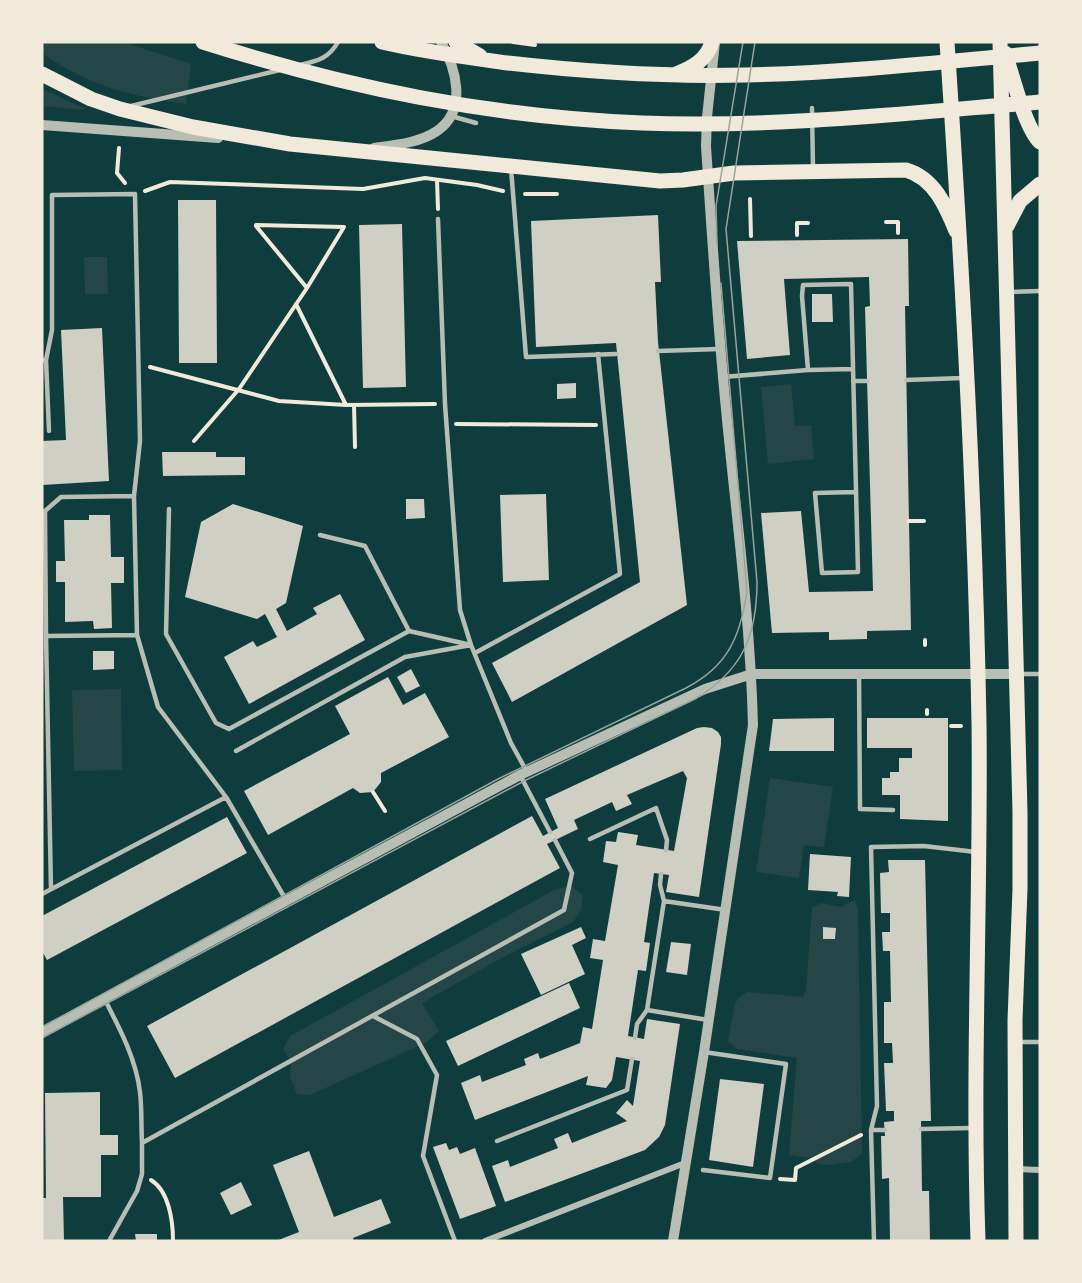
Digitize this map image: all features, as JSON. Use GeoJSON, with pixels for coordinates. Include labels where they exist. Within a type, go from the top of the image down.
{"type":"FeatureCollection","features":[{"type":"Feature","properties":{"kind":"main road"},"geometry":{"type":"LineString","coordinates":[[203,42],[295,70],[383,92],[452,104],[597,121],[694,124],[780,122],[1040,102]]}},
{"type":"Feature","properties":{"kind":"main road"},"geometry":{"type":"LineString","coordinates":[[382,42],[459,56],[561,69],[675,75],[812,72],[1040,53]]}},
{"type":"Feature","properties":{"kind":"main road"},"geometry":{"type":"LineString","coordinates":[[456,42],[485,59],[507,64],[657,77],[689,69],[703,59],[714,42]]}},
{"type":"Feature","properties":{"kind":"main road"},"geometry":{"type":"LineString","coordinates":[[947,42],[969,378],[978,674],[979,852],[975,1128],[978,1241]]}},
{"type":"Feature","properties":{"kind":"main road"},"geometry":{"type":"LineString","coordinates":[[1001,42],[1028,122],[1040,142]]}},
{"type":"Feature","properties":{"kind":"main road"},"geometry":{"type":"LineString","coordinates":[[1001,42],[1017,674],[1020,889],[1015,1042],[1016,1241]]}},
{"type":"Feature","properties":{"kind":"main road"},"geometry":{"type":"LineString","coordinates":[[42,74],[91,99],[120,109],[165,121],[290,144],[660,180],[683,180],[734,173],[906,170],[928,182],[940,197],[960,243]]}},
{"type":"Feature","properties":{"kind":"main road"},"geometry":{"type":"LineString","coordinates":[[1005,228],[1020,201],[1040,184]]}},
{"type":"Feature","properties":{"kind":"street"},"geometry":{"type":"LineString","coordinates":[[356,151],[396,145],[422,138],[436,132],[451,116],[455,106],[457,84],[451,61],[441,42]]}},
{"type":"Feature","properties":{"kind":"street"},"geometry":{"type":"LineString","coordinates":[[673,1241],[753,724],[752,674],[720,348],[708,176],[707,117],[714,42]]}},
{"type":"Feature","properties":{"kind":"street"},"geometry":{"type":"LineString","coordinates":[[42,125],[290,144]]}},
{"type":"Feature","properties":{"kind":"street"},"geometry":{"type":"LineString","coordinates":[[42,1032],[524,773],[705,689],[752,674],[1017,674]]}},
{"type":"Feature","properties":{"kind":"street"},"geometry":{"type":"LineString","coordinates":[[485,1241],[685,1163]]}},
{"type":"Feature","properties":{"kind":"street"},"geometry":{"type":"LineString","coordinates":[[1015,1169],[1040,1170]]}},
{"type":"Feature","properties":{"kind":"lane"},"geometry":{"type":"LineString","coordinates":[[120,109],[319,61],[331,53],[338,42]]}},
{"type":"Feature","properties":{"kind":"lane"},"geometry":{"type":"LineString","coordinates":[[812,108],[813,172]]}},
{"type":"Feature","properties":{"kind":"lane"},"geometry":{"type":"LineString","coordinates":[[451,116],[476,123]]}},
{"type":"Feature","properties":{"kind":"lane"},"geometry":{"type":"LineString","coordinates":[[511,166],[526,357],[616,354]]}},
{"type":"Feature","properties":{"kind":"lane"},"geometry":{"type":"LineString","coordinates":[[49,431],[44,360],[52,330],[52,195],[135,194],[140,441],[134,496],[137,635],[158,707],[226,797],[286,900]]}},
{"type":"Feature","properties":{"kind":"lane"},"geometry":{"type":"LineString","coordinates":[[438,219],[446,424],[460,610],[471,645],[550,832]]}},
{"type":"Feature","properties":{"kind":"lane"},"geometry":{"type":"LineString","coordinates":[[808,370],[802,296],[804,285],[850,284],[853,369],[858,572],[822,573],[815,493],[856,492]]}},
{"type":"Feature","properties":{"kind":"lane"},"geometry":{"type":"LineString","coordinates":[[1008,292],[1040,291]]}},
{"type":"Feature","properties":{"kind":"lane"},"geometry":{"type":"LineString","coordinates":[[658,351],[720,348]]}},
{"type":"Feature","properties":{"kind":"lane"},"geometry":{"type":"LineString","coordinates":[[475,654],[620,574],[598,354]]}},
{"type":"Feature","properties":{"kind":"lane"},"geometry":{"type":"LineString","coordinates":[[723,377],[853,369]]}},
{"type":"Feature","properties":{"kind":"lane"},"geometry":{"type":"LineString","coordinates":[[906,380],[969,378]]}},
{"type":"Feature","properties":{"kind":"lane"},"geometry":{"type":"LineString","coordinates":[[853,381],[867,381]]}},
{"type":"Feature","properties":{"kind":"lane"},"geometry":{"type":"LineString","coordinates":[[51,890],[45,511],[61,497],[134,496]]}},
{"type":"Feature","properties":{"kind":"lane"},"geometry":{"type":"LineString","coordinates":[[169,509],[166,634],[216,723],[229,729],[409,631],[471,645]]}},
{"type":"Feature","properties":{"kind":"lane"},"geometry":{"type":"LineString","coordinates":[[320,535],[365,546],[409,631]]}},
{"type":"Feature","properties":{"kind":"lane"},"geometry":{"type":"LineString","coordinates":[[46,636],[137,635]]}},
{"type":"Feature","properties":{"kind":"lane"},"geometry":{"type":"LineString","coordinates":[[236,751],[405,657],[471,645]]}},
{"type":"Feature","properties":{"kind":"lane"},"geometry":{"type":"LineString","coordinates":[[859,674],[860,809],[893,810]]}},
{"type":"Feature","properties":{"kind":"lane"},"geometry":{"type":"LineString","coordinates":[[1017,674],[1040,674]]}},
{"type":"Feature","properties":{"kind":"lane"},"geometry":{"type":"LineString","coordinates":[[42,894],[226,797]]}},
{"type":"Feature","properties":{"kind":"lane"},"geometry":{"type":"LineString","coordinates":[[591,839],[656,808],[668,840],[666,850]]}},
{"type":"Feature","properties":{"kind":"lane"},"geometry":{"type":"LineString","coordinates":[[142,1143],[564,910],[572,873],[555,840]]}},
{"type":"Feature","properties":{"kind":"lane"},"geometry":{"type":"LineString","coordinates":[[874,1241],[871,1130],[877,1106],[871,847],[924,846],[979,852]]}},
{"type":"Feature","properties":{"kind":"lane"},"geometry":{"type":"LineString","coordinates":[[635,1038],[637,1024],[647,1010],[664,901],[660,885],[661,874]]}},
{"type":"Feature","properties":{"kind":"lane"},"geometry":{"type":"LineString","coordinates":[[664,901],[726,910]]}},
{"type":"Feature","properties":{"kind":"lane"},"geometry":{"type":"LineString","coordinates":[[104,998],[120,1028],[132,1058],[140,1091],[142,1143],[142,1174],[137,1191],[109,1241]]}},
{"type":"Feature","properties":{"kind":"lane"},"geometry":{"type":"LineString","coordinates":[[647,1010],[709,1020]]}},
{"type":"Feature","properties":{"kind":"lane"},"geometry":{"type":"LineString","coordinates":[[373,1016],[417,1039],[437,1075],[423,1156],[455,1241]]}},
{"type":"Feature","properties":{"kind":"lane"},"geometry":{"type":"LineString","coordinates":[[1015,1042],[1040,1042]]}},
{"type":"Feature","properties":{"kind":"lane"},"geometry":{"type":"LineString","coordinates":[[703,1170],[770,1178],[786,1064],[704,1052]]}},
{"type":"Feature","properties":{"kind":"lane"},"geometry":{"type":"LineString","coordinates":[[497,1141],[627,1090],[632,1059]]}},
{"type":"Feature","properties":{"kind":"lane"},"geometry":{"type":"LineString","coordinates":[[921,1129],[975,1128]]}},
{"type":"Feature","properties":{"kind":"lane"},"geometry":{"type":"LineString","coordinates":[[871,1130],[885,1130]]}},
{"type":"Feature","properties":{"kind":"path"},"geometry":{"type":"LineString","coordinates":[[513,42],[535,45]]}},
{"type":"Feature","properties":{"kind":"path"},"geometry":{"type":"LineString","coordinates":[[119,148],[117,173],[135,194],[170,182],[363,189],[425,178],[477,185],[512,193],[557,194]]}},
{"type":"Feature","properties":{"kind":"path"},"geometry":{"type":"LineString","coordinates":[[437,180],[438,219]]}},
{"type":"Feature","properties":{"kind":"path"},"geometry":{"type":"LineString","coordinates":[[750,199],[751,236]]}},
{"type":"Feature","properties":{"kind":"path"},"geometry":{"type":"LineString","coordinates":[[886,222],[898,222],[898,233]]}},
{"type":"Feature","properties":{"kind":"path"},"geometry":{"type":"LineString","coordinates":[[797,235],[797,223],[808,223]]}},
{"type":"Feature","properties":{"kind":"path"},"geometry":{"type":"LineString","coordinates":[[194,441],[238,390],[307,288],[344,227],[256,225],[307,288]]}},
{"type":"Feature","properties":{"kind":"path"},"geometry":{"type":"LineString","coordinates":[[296,303],[346,405]]}},
{"type":"Feature","properties":{"kind":"path"},"geometry":{"type":"LineString","coordinates":[[138,364],[279,401],[346,405],[445,404]]}},
{"type":"Feature","properties":{"kind":"path"},"geometry":{"type":"LineString","coordinates":[[354,405],[355,447]]}},
{"type":"Feature","properties":{"kind":"path"},"geometry":{"type":"LineString","coordinates":[[446,424],[605,425]]}},
{"type":"Feature","properties":{"kind":"path"},"geometry":{"type":"LineString","coordinates":[[909,521],[924,520]]}},
{"type":"Feature","properties":{"kind":"path"},"geometry":{"type":"LineString","coordinates":[[951,726],[962,726]]}},
{"type":"Feature","properties":{"kind":"path"},"geometry":{"type":"LineString","coordinates":[[373,792],[385,811]]}},
{"type":"Feature","properties":{"kind":"path"},"geometry":{"type":"LineString","coordinates":[[770,1178],[795,1180],[796,1168],[871,1130]]}},
{"type":"Feature","properties":{"kind":"path"},"geometry":{"type":"LineString","coordinates":[[142,1174],[159,1185],[173,1220],[173,1241]]}},
{"type":"Feature","properties":{"kind":"shaded area"},"geometry":{"type":"Polygon","coordinates":[[[42,42],[123,42],[191,64],[186,104],[128,93],[93,82],[42,53],[42,42]]]}},
{"type":"Feature","properties":{"kind":"shaded area"},"geometry":{"type":"Polygon","coordinates":[[[42,89],[84,108],[84,110],[42,106],[42,89]]]}},
{"type":"Feature","properties":{"kind":"shaded area"},"geometry":{"type":"Polygon","coordinates":[[[84,257],[107,257],[108,294],[85,294],[84,257]]]}},
{"type":"Feature","properties":{"kind":"shaded area"},"geometry":{"type":"Polygon","coordinates":[[[791,384],[795,426],[811,425],[814,459],[768,464],[761,387],[791,384]]]}},
{"type":"Feature","properties":{"kind":"shaded area"},"geometry":{"type":"Polygon","coordinates":[[[121,689],[122,770],[74,771],[72,690],[121,689]]]}},
{"type":"Feature","properties":{"kind":"shaded area"},"geometry":{"type":"Polygon","coordinates":[[[770,778],[833,787],[824,847],[804,845],[799,878],[756,872],[770,778]]]}},
{"type":"Feature","properties":{"kind":"shaded area"},"geometry":{"type":"Polygon","coordinates":[[[571,886],[583,895],[581,910],[573,922],[507,955],[422,1003],[439,1031],[427,1042],[310,1095],[297,1094],[290,1077],[291,1062],[283,1049],[290,1036],[556,889],[571,886]]]}},
{"type":"Feature","properties":{"kind":"shaded area"},"geometry":{"type":"Polygon","coordinates":[[[855,900],[858,910],[862,1154],[851,1162],[819,1164],[810,1158],[789,1155],[797,1058],[737,1049],[728,1041],[734,1007],[738,998],[747,992],[803,997],[806,990],[812,908],[821,903],[841,907],[855,900]]]}},
{"type":"Feature","properties":{"kind":"building"},"geometry":{"type":"Polygon","coordinates":[[[178,200],[216,200],[217,363],[179,363],[178,200]]]}},
{"type":"Feature","properties":{"kind":"building"},"geometry":{"type":"Polygon","coordinates":[[[658,215],[661,282],[655,282],[658,342],[687,605],[512,702],[492,663],[640,582],[616,343],[536,347],[531,221],[658,215]]]}},
{"type":"Feature","properties":{"kind":"building"},"geometry":{"type":"Polygon","coordinates":[[[402,224],[406,387],[363,388],[359,225],[402,224]]]}},
{"type":"Feature","properties":{"kind":"building"},"geometry":{"type":"Polygon","coordinates":[[[908,239],[909,306],[905,306],[911,630],[867,631],[867,639],[829,640],[829,632],[772,633],[761,513],[801,511],[809,592],[873,591],[865,307],[870,306],[869,277],[784,279],[790,355],[747,359],[737,241],[908,239]]]}},
{"type":"Feature","properties":{"kind":"building"},"geometry":{"type":"Polygon","coordinates":[[[812,294],[832,294],[833,322],[812,322],[812,294]]]}},
{"type":"Feature","properties":{"kind":"building"},"geometry":{"type":"Polygon","coordinates":[[[102,328],[109,481],[42,485],[42,441],[66,440],[61,330],[102,328]]]}},
{"type":"Feature","properties":{"kind":"building"},"geometry":{"type":"Polygon","coordinates":[[[576,383],[576,398],[557,399],[557,384],[576,383]]]}},
{"type":"Feature","properties":{"kind":"building"},"geometry":{"type":"Polygon","coordinates":[[[162,452],[216,452],[216,457],[245,457],[245,475],[163,476],[162,452]]]}},
{"type":"Feature","properties":{"kind":"building"},"geometry":{"type":"Polygon","coordinates":[[[546,494],[549,580],[503,582],[500,495],[546,494]]]}},
{"type":"Feature","properties":{"kind":"building"},"geometry":{"type":"Polygon","coordinates":[[[406,499],[424,499],[425,518],[406,519],[406,499]]]}},
{"type":"Feature","properties":{"kind":"building"},"geometry":{"type":"Polygon","coordinates":[[[233,504],[303,526],[286,603],[276,609],[287,631],[317,614],[313,608],[340,594],[365,640],[249,704],[224,657],[253,641],[257,647],[277,637],[265,614],[257,619],[185,597],[201,522],[233,504]]]}},
{"type":"Feature","properties":{"kind":"building"},"geometry":{"type":"Polygon","coordinates":[[[89,515],[110,515],[111,557],[124,557],[124,583],[111,583],[112,628],[94,629],[93,621],[65,622],[65,582],[56,582],[56,561],[65,561],[64,520],[89,520],[89,515]]]}},
{"type":"Feature","properties":{"kind":"building"},"geometry":{"type":"Polygon","coordinates":[[[93,651],[114,651],[114,669],[93,670],[93,651]]]}},
{"type":"Feature","properties":{"kind":"building"},"geometry":{"type":"Polygon","coordinates":[[[411,669],[420,686],[406,693],[397,677],[411,669]]]}},
{"type":"Feature","properties":{"kind":"building"},"geometry":{"type":"Polygon","coordinates":[[[388,677],[403,705],[425,693],[449,737],[381,773],[381,782],[373,792],[360,793],[353,788],[268,835],[244,791],[350,734],[335,706],[388,677]]]}},
{"type":"Feature","properties":{"kind":"building"},"geometry":{"type":"Polygon","coordinates":[[[834,718],[834,751],[769,751],[773,719],[834,718]]]}},
{"type":"Feature","properties":{"kind":"building"},"geometry":{"type":"Polygon","coordinates":[[[867,718],[948,718],[948,821],[900,819],[900,795],[882,795],[882,778],[890,778],[890,772],[899,772],[899,758],[912,758],[912,748],[867,748],[867,718]]]}},
{"type":"Feature","properties":{"kind":"building"},"geometry":{"type":"Polygon","coordinates":[[[704,727],[718,732],[721,744],[699,897],[666,892],[669,875],[654,873],[644,942],[650,943],[646,971],[638,970],[628,1036],[644,1039],[647,1019],[680,1024],[665,1125],[659,1137],[645,1150],[505,1202],[492,1166],[508,1160],[510,1167],[558,1148],[554,1139],[568,1133],[572,1143],[627,1121],[616,1113],[627,1100],[633,1106],[640,1061],[616,1057],[612,1080],[606,1088],[586,1085],[588,1076],[475,1120],[461,1083],[480,1075],[482,1082],[526,1065],[524,1059],[538,1053],[540,1059],[580,1043],[583,1027],[592,1029],[603,960],[590,958],[593,939],[605,941],[618,865],[603,862],[606,841],[616,842],[618,832],[638,835],[636,845],[674,851],[687,778],[683,771],[627,795],[632,804],[616,811],[612,802],[574,820],[578,829],[547,844],[560,868],[175,1078],[147,1026],[532,816],[543,836],[558,828],[545,799],[697,728],[704,727]]]}},
{"type":"Feature","properties":{"kind":"building"},"geometry":{"type":"Polygon","coordinates":[[[227,817],[247,853],[47,960],[42,951],[42,916],[227,817]]]}},
{"type":"Feature","properties":{"kind":"building"},"geometry":{"type":"Polygon","coordinates":[[[810,854],[851,857],[849,897],[837,896],[838,892],[808,890],[810,854]]]}},
{"type":"Feature","properties":{"kind":"building"},"geometry":{"type":"Polygon","coordinates":[[[888,860],[925,860],[931,1121],[921,1121],[922,1191],[929,1191],[930,1241],[890,1241],[889,1178],[882,1179],[881,1136],[885,1136],[884,1122],[894,1121],[894,1111],[886,1111],[884,1063],[893,1063],[892,1043],[884,1043],[884,1002],[891,1002],[890,951],[883,951],[882,932],[890,932],[890,913],[881,913],[880,873],[889,872],[888,860]]]}},
{"type":"Feature","properties":{"kind":"building"},"geometry":{"type":"Polygon","coordinates":[[[581,927],[586,938],[572,945],[585,974],[541,995],[521,954],[581,927]]]}},
{"type":"Feature","properties":{"kind":"building"},"geometry":{"type":"Polygon","coordinates":[[[823,927],[836,928],[835,939],[823,939],[823,927]]]}},
{"type":"Feature","properties":{"kind":"building"},"geometry":{"type":"Polygon","coordinates":[[[671,942],[691,944],[687,975],[666,972],[671,942]]]}},
{"type":"Feature","properties":{"kind":"building"},"geometry":{"type":"Polygon","coordinates":[[[569,983],[580,1008],[458,1066],[446,1041],[569,983]]]}},
{"type":"Feature","properties":{"kind":"building"},"geometry":{"type":"Polygon","coordinates":[[[720,1079],[764,1084],[753,1167],[709,1160],[720,1079]]]}},
{"type":"Feature","properties":{"kind":"building"},"geometry":{"type":"Polygon","coordinates":[[[100,1092],[100,1135],[118,1135],[118,1155],[101,1155],[101,1197],[63,1197],[64,1241],[42,1241],[42,1198],[46,1198],[45,1093],[100,1092]]]}},
{"type":"Feature","properties":{"kind":"building"},"geometry":{"type":"Polygon","coordinates":[[[446,1143],[449,1150],[457,1147],[460,1154],[475,1148],[496,1206],[460,1219],[433,1147],[446,1143]]]}},
{"type":"Feature","properties":{"kind":"building"},"geometry":{"type":"Polygon","coordinates":[[[309,1151],[334,1217],[381,1199],[391,1223],[353,1238],[354,1241],[276,1241],[299,1232],[273,1165],[309,1151]]]}},
{"type":"Feature","properties":{"kind":"building"},"geometry":{"type":"Polygon","coordinates":[[[241,1182],[252,1205],[231,1215],[220,1193],[241,1182]]]}},
{"type":"Feature","properties":{"kind":"building"},"geometry":{"type":"Polygon","coordinates":[[[135,1234],[157,1234],[157,1241],[136,1241],[135,1234]]]}},
{"type":"Feature","properties":{"kind":"tram line"},"geometry":{"type":"LineString","coordinates":[[717,244],[716,206],[743,42]]}},
{"type":"Feature","properties":{"kind":"tram line"},"geometry":{"type":"LineString","coordinates":[[42,1038],[524,781],[695,699],[725,676],[735,664],[750,635],[754,619],[757,582],[726,229],[755,42]]}},
{"type":"Feature","properties":{"kind":"tram line"},"geometry":{"type":"LineString","coordinates":[[42,1027],[498,779],[686,688],[722,660],[736,636],[747,592],[721,283]]}}]}
